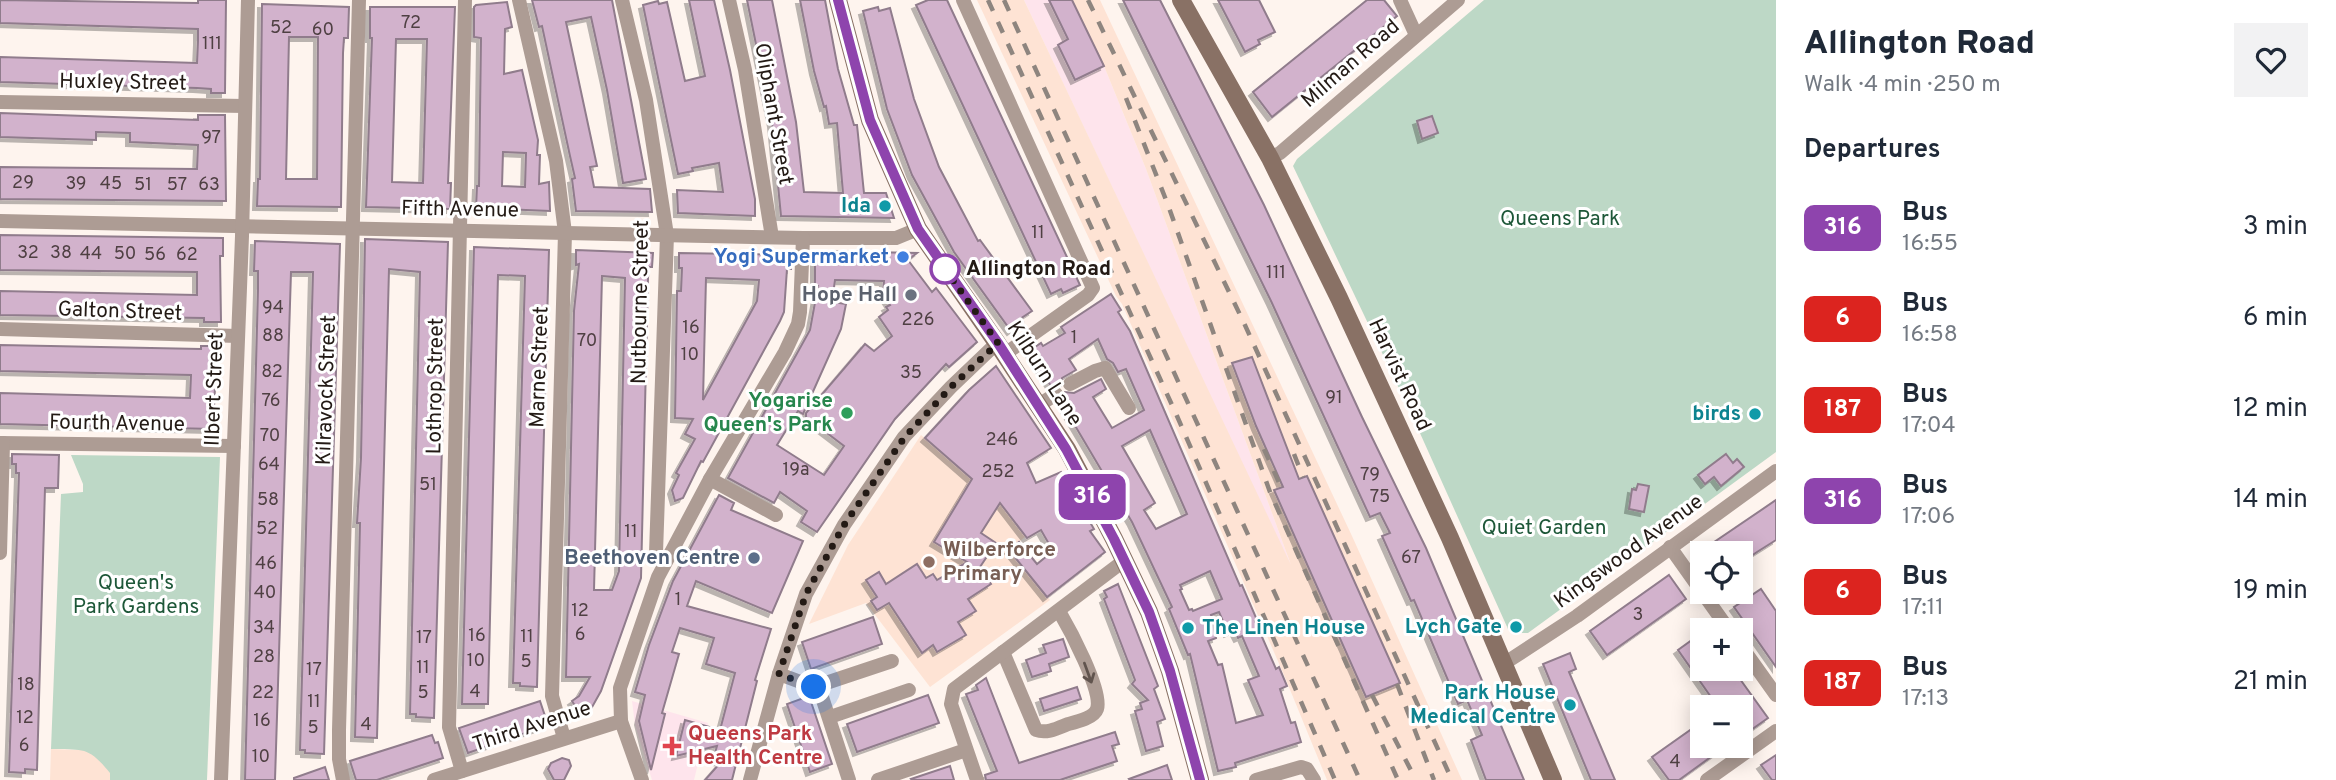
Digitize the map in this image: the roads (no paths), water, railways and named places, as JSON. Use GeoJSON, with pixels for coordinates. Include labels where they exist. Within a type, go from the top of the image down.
{"type":"FeatureCollection","features":[{"type":"Feature","properties":{"kind":"main road","name":"Harvist Road"},"geometry":{"type":"LineString","coordinates":[[1181,0],[1270,158],[1339,298],[1505,663],[1553,780]]}},
{"type":"Feature","properties":{"kind":"main road","name":"Kilburn Lane"},"geometry":{"type":"LineString","coordinates":[[843,1],[870,120],[918,229],[1039,405],[1066,449],[1125,560],[1159,636],[1200,780]]}},
{"type":"Feature","properties":{"kind":"street","name":"Ilbert Street"},"geometry":{"type":"LineString","coordinates":[[221,780],[248,0]]}},
{"type":"Feature","properties":{"kind":"street","name":"Kilravock Street"},"geometry":{"type":"LineString","coordinates":[[343,780],[339,749],[359,0]]}},
{"type":"Feature","properties":{"kind":"street","name":"Lothrop Street"},"geometry":{"type":"LineString","coordinates":[[462,771],[449,727],[464,0]]}},
{"type":"Feature","properties":{"kind":"street","name":"Marne Street"},"geometry":{"type":"LineString","coordinates":[[519,0],[556,160],[565,233],[552,696],[564,738]]}},
{"type":"Feature","properties":{"kind":"street","name":"Nutbourne Street"},"geometry":{"type":"LineString","coordinates":[[622,0],[646,100],[667,235],[656,553],[664,565]]}},
{"type":"Feature","properties":{"kind":"street","name":"Oliphant Street"},"geometry":{"type":"LineString","coordinates":[[729,0],[745,70],[772,237]]}},
{"type":"Feature","properties":{"kind":"street"},"geometry":{"type":"LineString","coordinates":[[750,780],[779,674],[806,594],[844,525],[904,438],[951,387],[1001,348],[1088,295],[1093,288],[963,0]]}},
{"type":"Feature","properties":{"kind":"street"},"geometry":{"type":"LineString","coordinates":[[1400,0],[1416,35]]}},
{"type":"Feature","properties":{"kind":"street","name":"Milman Road"},"geometry":{"type":"LineString","coordinates":[[1270,158],[1280,153],[1458,0]]}},
{"type":"Feature","properties":{"kind":"street","name":"Huxley Street"},"geometry":{"type":"LineString","coordinates":[[0,102],[245,106]]}},
{"type":"Feature","properties":{"kind":"street","name":"Fifth Avenue"},"geometry":{"type":"LineString","coordinates":[[0,221],[772,237],[896,238],[918,229]]}},
{"type":"Feature","properties":{"kind":"street","name":"Third Avenue"},"geometry":{"type":"LineString","coordinates":[[434,780],[621,721],[620,688],[658,577],[710,479],[785,352],[798,324],[803,237]]}},
{"type":"Feature","properties":{"kind":"street","name":"Galton Street"},"geometry":{"type":"LineString","coordinates":[[0,329],[238,336]]}},
{"type":"Feature","properties":{"kind":"street"},"geometry":{"type":"LineString","coordinates":[[1070,384],[1105,368],[1129,408]]}},
{"type":"Feature","properties":{"kind":"street"},"geometry":{"type":"LineString","coordinates":[[1039,405],[1056,394]]}},
{"type":"Feature","properties":{"kind":"street"},"geometry":{"type":"LineString","coordinates":[[0,553],[1,443]]}},
{"type":"Feature","properties":{"kind":"street","name":"Fourth Avenue"},"geometry":{"type":"LineString","coordinates":[[1,443],[234,446]]}},
{"type":"Feature","properties":{"kind":"street","name":"Kingswood Avenue"},"geometry":{"type":"LineString","coordinates":[[1505,663],[1577,616],[1776,471]]}},
{"type":"Feature","properties":{"kind":"street"},"geometry":{"type":"LineString","coordinates":[[710,479],[776,515]]}},
{"type":"Feature","properties":{"kind":"street"},"geometry":{"type":"LineString","coordinates":[[1670,547],[1721,618]]}},
{"type":"Feature","properties":{"kind":"street"},"geometry":{"type":"LineString","coordinates":[[977,780],[951,704],[951,696],[960,682],[1125,560]]}},
{"type":"Feature","properties":{"kind":"street"},"geometry":{"type":"LineString","coordinates":[[1003,652],[1036,730],[1050,731],[1093,714],[1097,707],[1096,695],[1076,638],[1059,611]]}},
{"type":"Feature","properties":{"kind":"street"},"geometry":{"type":"LineString","coordinates":[[814,687],[892,661]]}},
{"type":"Feature","properties":{"kind":"street"},"geometry":{"type":"LineString","coordinates":[[1753,663],[1776,695]]}},
{"type":"Feature","properties":{"kind":"street"},"geometry":{"type":"LineString","coordinates":[[779,674],[814,687],[821,694],[849,780]]}},
{"type":"Feature","properties":{"kind":"street"},"geometry":{"type":"LineString","coordinates":[[830,717],[909,690]]}},
{"type":"Feature","properties":{"kind":"street"},"geometry":{"type":"LineString","coordinates":[[621,721],[642,780]]}},
{"type":"Feature","properties":{"kind":"street"},"geometry":{"type":"LineString","coordinates":[[1707,780],[1776,731]]}},
{"type":"Feature","properties":{"kind":"street"},"geometry":{"type":"LineString","coordinates":[[878,780],[967,750]]}},
{"type":"Feature","properties":{"kind":"street"},"geometry":{"type":"LineString","coordinates":[[1256,780],[1301,767],[1307,769],[1314,780]]}},
{"type":"Feature","properties":{"kind":"railway"},"geometry":{"type":"LineString","coordinates":[[988,0],[1177,416],[1335,780]]}},
{"type":"Feature","properties":{"kind":"railway"},"geometry":{"type":"LineString","coordinates":[[1004,0],[1360,780]]}},
{"type":"Feature","properties":{"kind":"railway"},"geometry":{"type":"LineString","coordinates":[[1088,0],[1244,323],[1452,780]]}},
{"type":"Feature","properties":{"kind":"railway"},"geometry":{"type":"LineString","coordinates":[[1126,98],[1168,205],[1270,492],[1398,780]]}},
{"type":"Feature","properties":{"kind":"railway"},"geometry":{"type":"LineString","coordinates":[[1264,449],[1281,487]]}},
{"type":"Feature","properties":{"kind":"railway"},"geometry":{"type":"LineString","coordinates":[[1294,454],[1303,477]]}},
{"type":"Feature","properties":{"kind":"railway"},"geometry":{"type":"LineString","coordinates":[[1397,684],[1434,780]]}},
{"type":"Feature","properties":{"kind":"railway"},"geometry":{"type":"LineString","coordinates":[[1372,695],[1416,780]]}},
{"type":"Feature","properties":{"kind":"place","name":"Ida"},"geometry":{"type":"Point","coordinates":[885,206]}},
{"type":"Feature","properties":{"kind":"place","name":"Yogi Supermarket"},"geometry":{"type":"Point","coordinates":[903,257]}},
{"type":"Feature","properties":{"kind":"place","name":"Allington Road"},"geometry":{"type":"Point","coordinates":[945,269]}},
{"type":"Feature","properties":{"kind":"place","name":"Hope Hall"},"geometry":{"type":"Point","coordinates":[911,295]}},
{"type":"Feature","properties":{"kind":"place","name":"Yogarise Queen's Park"},"geometry":{"type":"Point","coordinates":[847,413]}},
{"type":"Feature","properties":{"kind":"place","name":"birds"},"geometry":{"type":"Point","coordinates":[1755,414]}},
{"type":"Feature","properties":{"kind":"place","name":"Beethoven Centre"},"geometry":{"type":"Point","coordinates":[754,558]}},
{"type":"Feature","properties":{"kind":"place","name":"Wilberforce Primary"},"geometry":{"type":"Point","coordinates":[929,562]}},
{"type":"Feature","properties":{"kind":"place","name":"Lych Gate"},"geometry":{"type":"Point","coordinates":[1516,627]}},
{"type":"Feature","properties":{"kind":"place","name":"The Linen House"},"geometry":{"type":"Point","coordinates":[1188,628]}},
{"type":"Feature","properties":{"kind":"place","name":"Park House Medical Centre"},"geometry":{"type":"Point","coordinates":[1570,705]}},
{"type":"Feature","properties":{"kind":"place","name":"Queens Park Health Centre"},"geometry":{"type":"Point","coordinates":[672,746]}},
{"type":"Feature","properties":{"kind":"park label","name":"Queens Park"},"geometry":{"type":"Point","coordinates":[1560,219]}},
{"type":"Feature","properties":{"kind":"park label","name":"Quiet Garden"},"geometry":{"type":"Point","coordinates":[1544,528]}},
{"type":"Feature","properties":{"kind":"park label","name":"Queen's Park Gardens"},"geometry":{"type":"Point","coordinates":[136,595]}}]}
